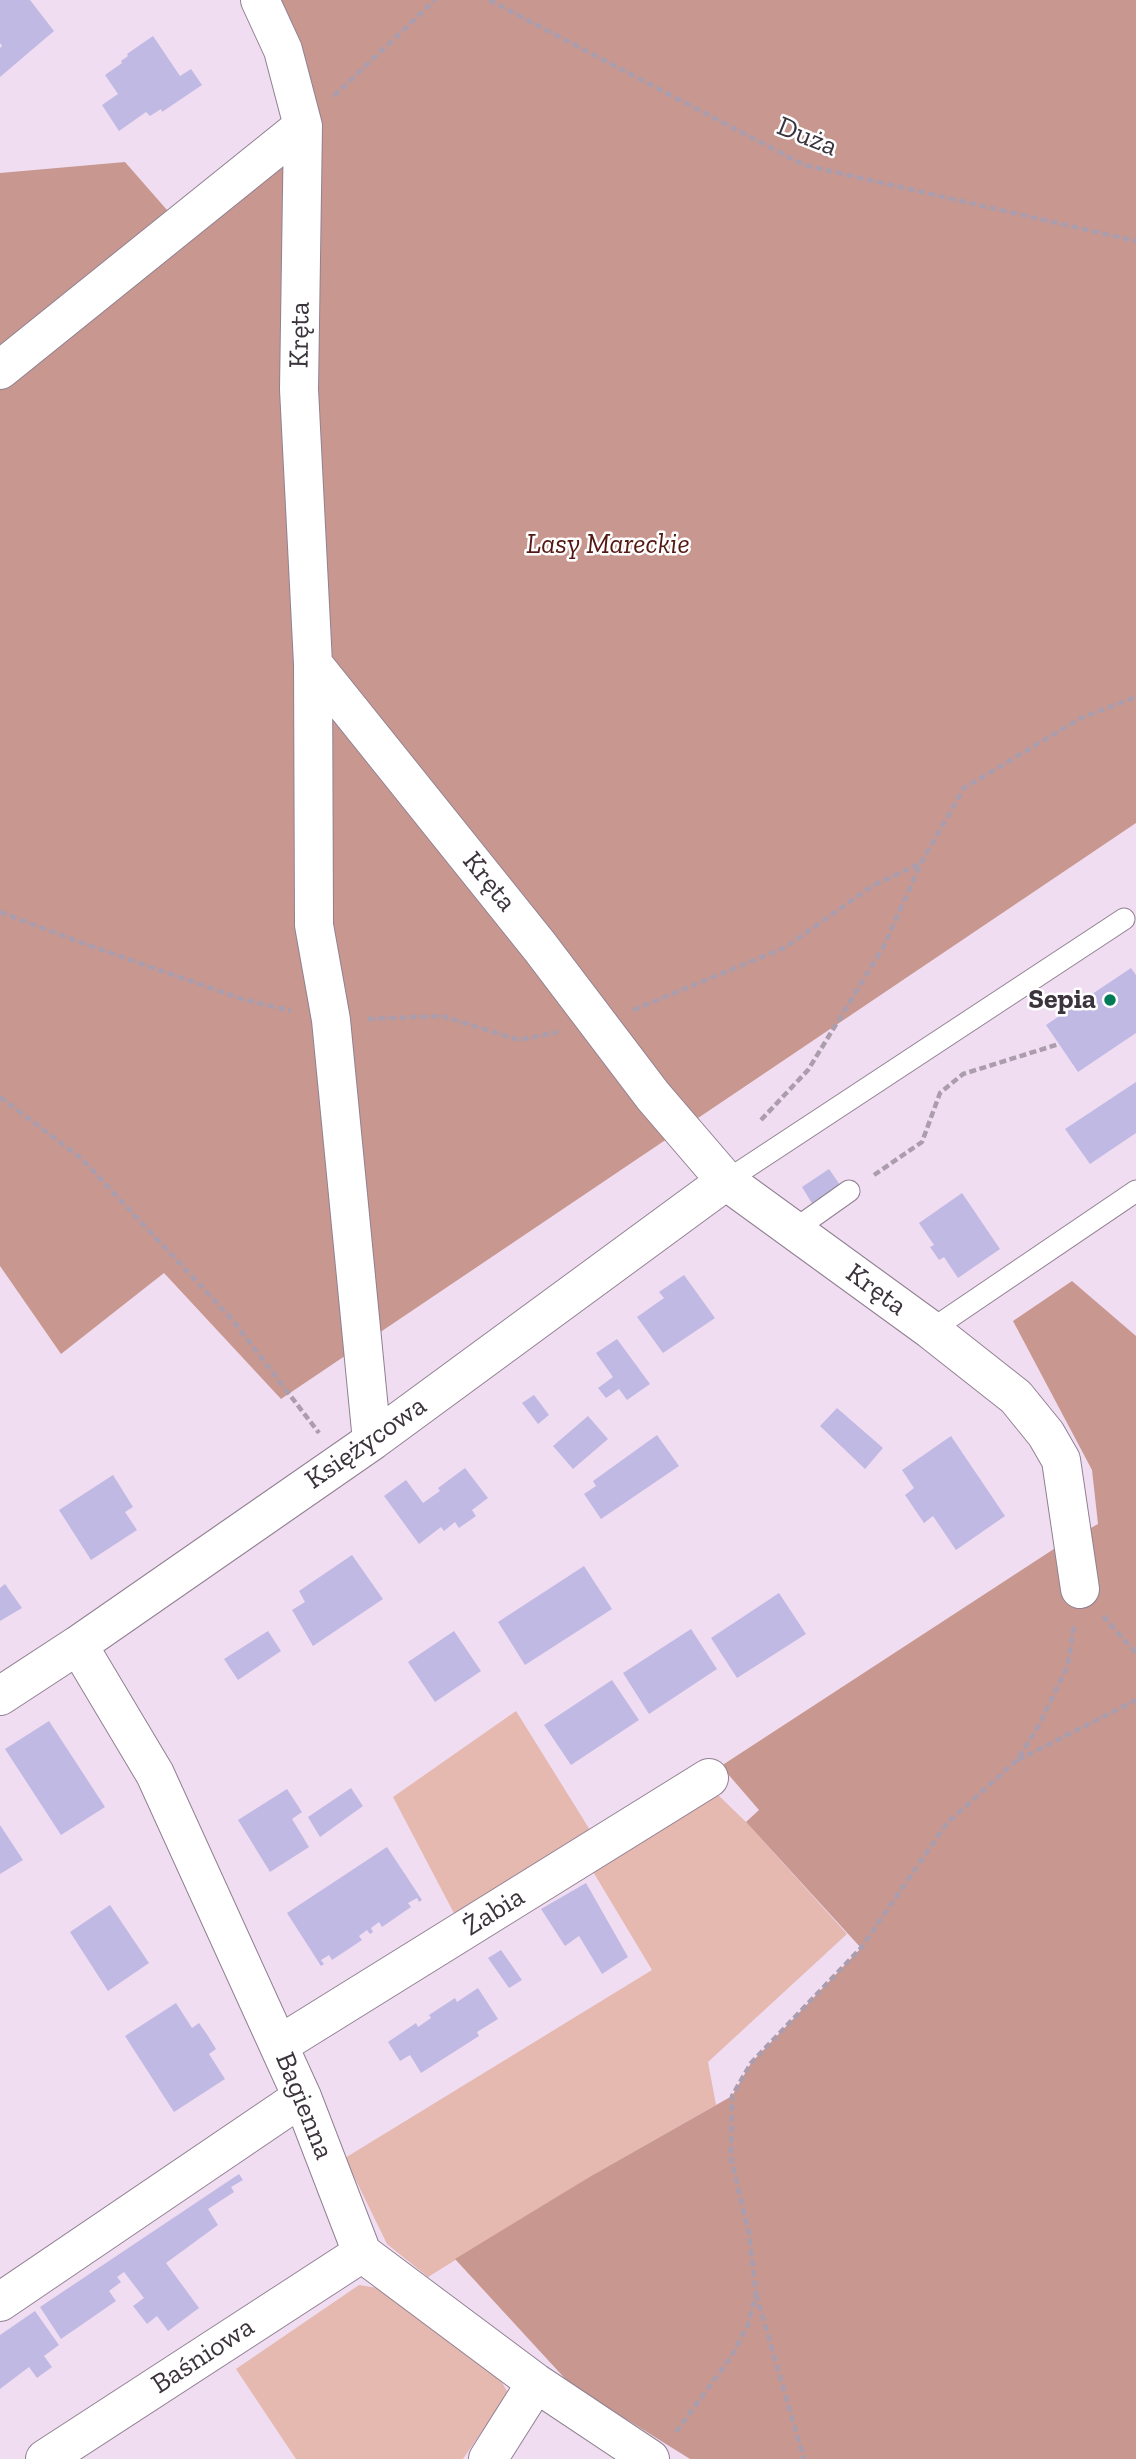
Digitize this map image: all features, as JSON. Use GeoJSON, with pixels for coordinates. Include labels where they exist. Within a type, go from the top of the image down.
{"type":"FeatureCollection","features":[{"type":"Feature","properties":{"kind":"street","name":"Kręta"},"geometry":{"type":"LineString","coordinates":[[260,0],[283,50],[303,126],[299,389],[313,664],[532,937],[653,1096],[721,1175],[931,1330],[1016,1397],[1046,1434],[1061,1460],[1080,1589]]}},
{"type":"Feature","properties":{"kind":"street"},"geometry":{"type":"LineString","coordinates":[[0,370],[303,126]]}},
{"type":"Feature","properties":{"kind":"street"},"geometry":{"type":"LineString","coordinates":[[313,664],[314,925],[331,1020],[356,1451]]}},
{"type":"Feature","properties":{"kind":"street","name":"Księżycowa"},"geometry":{"type":"LineString","coordinates":[[0,1696],[78,1645],[356,1451],[721,1175]]}},
{"type":"Feature","properties":{"kind":"street","name":"Bagienna"},"geometry":{"type":"LineString","coordinates":[[78,1645],[155,1774],[302,2097],[362,2253]]}},
{"type":"Feature","properties":{"kind":"street","name":"Żabia"},"geometry":{"type":"LineString","coordinates":[[279,2045],[709,1778]]}},
{"type":"Feature","properties":{"kind":"street"},"geometry":{"type":"LineString","coordinates":[[0,2302],[302,2097]]}},
{"type":"Feature","properties":{"kind":"street"},"geometry":{"type":"LineString","coordinates":[[362,2253],[536,2383],[661,2449]]}},
{"type":"Feature","properties":{"kind":"street","name":"Baśniowa"},"geometry":{"type":"LineString","coordinates":[[45,2459],[362,2253]]}},
{"type":"Feature","properties":{"kind":"street"},"geometry":{"type":"LineString","coordinates":[[488,2459],[536,2383]]}},
{"type":"Feature","properties":{"kind":"lane"},"geometry":{"type":"LineString","coordinates":[[721,1175],[1124,919]]}},
{"type":"Feature","properties":{"kind":"lane"},"geometry":{"type":"LineString","coordinates":[[794,1230],[849,1191]]}},
{"type":"Feature","properties":{"kind":"lane"},"geometry":{"type":"LineString","coordinates":[[931,1330],[1136,1191]]}},
{"type":"Feature","properties":{"kind":"path"},"geometry":{"type":"LineString","coordinates":[[303,126],[435,0]]}},
{"type":"Feature","properties":{"kind":"path","name":"Duża"},"geometry":{"type":"LineString","coordinates":[[489,0],[804,165],[1136,242]]}},
{"type":"Feature","properties":{"kind":"path"},"geometry":{"type":"LineString","coordinates":[[721,1175],[808,1070],[883,948],[921,863],[964,788],[1081,718],[1136,697]]}},
{"type":"Feature","properties":{"kind":"path"},"geometry":{"type":"LineString","coordinates":[[599,1024],[786,947],[872,886],[921,863]]}},
{"type":"Feature","properties":{"kind":"path"},"geometry":{"type":"LineString","coordinates":[[849,1191],[922,1142],[940,1093],[963,1074],[1059,1044]]}},
{"type":"Feature","properties":{"kind":"path"},"geometry":{"type":"LineString","coordinates":[[0,1097],[81,1158],[356,1451]]}},
{"type":"Feature","properties":{"kind":"path"},"geometry":{"type":"LineString","coordinates":[[1080,1589],[1136,1653]]}},
{"type":"Feature","properties":{"kind":"path"},"geometry":{"type":"LineString","coordinates":[[1017,1760],[1038,1727],[1068,1665],[1080,1589]]}},
{"type":"Feature","properties":{"kind":"path"},"geometry":{"type":"LineString","coordinates":[[804,2459],[756,2293],[749,2234],[731,2158],[732,2096],[751,2063],[861,1948],[947,1823],[1017,1760],[1136,1700]]}},
{"type":"Feature","properties":{"kind":"path"},"geometry":{"type":"LineString","coordinates":[[661,2449],[731,2357],[748,2325],[756,2293]]}},
{"type":"Feature","properties":{"kind":"shaded area"},"geometry":{"type":"Polygon","coordinates":[[[516,1711],[590,1830],[457,1919],[393,1797],[516,1711]]]}},
{"type":"Feature","properties":{"kind":"shaded area"},"geometry":{"type":"Polygon","coordinates":[[[714,1791],[746,1822],[847,1934],[708,2062],[716,2105],[591,2176],[428,2277],[387,2244],[345,2158],[652,1970],[592,1870],[714,1791]]]}},
{"type":"Feature","properties":{"kind":"shaded area"},"geometry":{"type":"Polygon","coordinates":[[[359,2285],[384,2289],[495,2370],[508,2393],[463,2459],[296,2459],[236,2369],[359,2285]]]}},
{"type":"Feature","properties":{"kind":"green space","name":"Lasy Mareckie"},"geometry":{"type":"Polygon","coordinates":[[[260,0],[1136,0],[1136,823],[281,1399],[164,1273],[61,1354],[0,1266],[0,173],[125,162],[174,218],[286,129],[260,0]]]}},
{"type":"Feature","properties":{"kind":"green space"},"geometry":{"type":"Polygon","coordinates":[[[1072,1281],[1136,1336],[1136,2459],[690,2459],[570,2384],[455,2259],[591,2176],[732,2096],[751,2063],[861,1948],[746,1822],[759,1810],[721,1766],[1060,1545],[1098,1524],[1092,1470],[1013,1321],[1072,1281]]]}},
{"type":"Feature","properties":{"kind":"building"},"geometry":{"type":"Polygon","coordinates":[[[0,0],[30,0],[54,31],[0,77],[2,46],[0,0]]]}},
{"type":"Feature","properties":{"kind":"building"},"geometry":{"type":"Polygon","coordinates":[[[153,36],[180,76],[191,69],[202,85],[162,112],[161,109],[150,116],[146,112],[119,131],[102,105],[118,94],[105,75],[122,63],[127,54],[153,36]]]}},
{"type":"Feature","properties":{"kind":"building","name":"Sepia"},"geometry":{"type":"Polygon","coordinates":[[[1131,968],[1136,975],[1136,1033],[1078,1072],[1046,1025],[1131,968]]]}},
{"type":"Feature","properties":{"kind":"building"},"geometry":{"type":"Polygon","coordinates":[[[1136,1082],[1136,1133],[1090,1164],[1065,1129],[1136,1082]]]}},
{"type":"Feature","properties":{"kind":"building"},"geometry":{"type":"Polygon","coordinates":[[[829,1169],[840,1185],[813,1205],[802,1187],[829,1169]]]}},
{"type":"Feature","properties":{"kind":"building"},"geometry":{"type":"Polygon","coordinates":[[[962,1193],[1000,1249],[958,1278],[944,1257],[939,1260],[930,1247],[934,1245],[919,1223],[962,1193]]]}},
{"type":"Feature","properties":{"kind":"building"},"geometry":{"type":"Polygon","coordinates":[[[684,1275],[715,1318],[663,1353],[637,1317],[664,1298],[659,1292],[684,1275]]]}},
{"type":"Feature","properties":{"kind":"building"},"geometry":{"type":"Polygon","coordinates":[[[617,1339],[650,1384],[627,1400],[619,1389],[606,1398],[598,1388],[613,1377],[596,1353],[617,1339]]]}},
{"type":"Feature","properties":{"kind":"building"},"geometry":{"type":"Polygon","coordinates":[[[534,1395],[549,1415],[538,1424],[522,1403],[534,1395]]]}},
{"type":"Feature","properties":{"kind":"building"},"geometry":{"type":"Polygon","coordinates":[[[837,1408],[883,1448],[865,1469],[820,1426],[837,1408]]]}},
{"type":"Feature","properties":{"kind":"building"},"geometry":{"type":"Polygon","coordinates":[[[588,1416],[608,1439],[573,1469],[553,1446],[588,1416]]]}},
{"type":"Feature","properties":{"kind":"building"},"geometry":{"type":"Polygon","coordinates":[[[657,1435],[679,1466],[601,1519],[584,1494],[596,1486],[593,1481],[657,1435]]]}},
{"type":"Feature","properties":{"kind":"building"},"geometry":{"type":"Polygon","coordinates":[[[951,1436],[1005,1516],[956,1550],[933,1516],[924,1523],[905,1495],[914,1488],[902,1470],[951,1436]]]}},
{"type":"Feature","properties":{"kind":"building"},"geometry":{"type":"Polygon","coordinates":[[[465,1468],[488,1498],[472,1510],[476,1516],[459,1528],[455,1522],[444,1531],[441,1527],[419,1544],[384,1496],[406,1480],[423,1503],[465,1468]]]}},
{"type":"Feature","properties":{"kind":"building"},"geometry":{"type":"Polygon","coordinates":[[[113,1475],[133,1507],[125,1512],[137,1530],[91,1560],[59,1510],[113,1475]]]}},
{"type":"Feature","properties":{"kind":"building"},"geometry":{"type":"Polygon","coordinates":[[[352,1555],[383,1599],[313,1646],[292,1610],[305,1602],[299,1591],[352,1555]]]}},
{"type":"Feature","properties":{"kind":"building"},"geometry":{"type":"Polygon","coordinates":[[[584,1566],[612,1609],[525,1665],[498,1622],[584,1566]]]}},
{"type":"Feature","properties":{"kind":"building"},"geometry":{"type":"Polygon","coordinates":[[[5,1584],[22,1608],[0,1621],[0,1588],[5,1584]]]}},
{"type":"Feature","properties":{"kind":"building"},"geometry":{"type":"Polygon","coordinates":[[[779,1593],[806,1634],[737,1678],[711,1638],[779,1593]]]}},
{"type":"Feature","properties":{"kind":"building"},"geometry":{"type":"Polygon","coordinates":[[[691,1629],[717,1669],[649,1714],[623,1673],[691,1629]]]}},
{"type":"Feature","properties":{"kind":"building"},"geometry":{"type":"Polygon","coordinates":[[[268,1631],[281,1651],[238,1680],[224,1659],[268,1631]]]}},
{"type":"Feature","properties":{"kind":"building"},"geometry":{"type":"Polygon","coordinates":[[[454,1631],[481,1671],[435,1702],[408,1662],[454,1631]]]}},
{"type":"Feature","properties":{"kind":"building"},"geometry":{"type":"Polygon","coordinates":[[[612,1680],[639,1720],[571,1765],[544,1725],[612,1680]]]}},
{"type":"Feature","properties":{"kind":"building"},"geometry":{"type":"Polygon","coordinates":[[[49,1721],[105,1807],[61,1835],[5,1749],[49,1721]]]}},
{"type":"Feature","properties":{"kind":"building"},"geometry":{"type":"Polygon","coordinates":[[[351,1788],[363,1806],[320,1837],[308,1817],[351,1788]]]}},
{"type":"Feature","properties":{"kind":"building"},"geometry":{"type":"Polygon","coordinates":[[[287,1789],[302,1812],[292,1819],[309,1847],[270,1872],[238,1820],[287,1789]]]}},
{"type":"Feature","properties":{"kind":"building"},"geometry":{"type":"Polygon","coordinates":[[[0,1825],[23,1860],[0,1874],[0,1825]]]}},
{"type":"Feature","properties":{"kind":"building"},"geometry":{"type":"Polygon","coordinates":[[[387,1847],[422,1900],[419,1902],[417,1898],[408,1903],[411,1907],[382,1927],[379,1922],[371,1928],[373,1932],[370,1934],[367,1930],[359,1936],[362,1940],[332,1960],[329,1955],[321,1960],[324,1964],[321,1966],[287,1913],[387,1847]]]}},
{"type":"Feature","properties":{"kind":"building"},"geometry":{"type":"Polygon","coordinates":[[[586,1883],[628,1957],[602,1974],[579,1936],[565,1946],[541,1909],[586,1883]]]}},
{"type":"Feature","properties":{"kind":"building"},"geometry":{"type":"Polygon","coordinates":[[[110,1905],[149,1963],[108,1991],[70,1932],[110,1905]]]}},
{"type":"Feature","properties":{"kind":"building"},"geometry":{"type":"Polygon","coordinates":[[[501,1950],[522,1980],[509,1988],[488,1958],[501,1950]]]}},
{"type":"Feature","properties":{"kind":"building"},"geometry":{"type":"Polygon","coordinates":[[[478,1988],[498,2019],[477,2032],[479,2036],[421,2073],[410,2055],[400,2061],[388,2042],[416,2023],[418,2027],[431,2018],[429,2015],[455,1998],[457,2002],[478,1988]]]}},
{"type":"Feature","properties":{"kind":"building"},"geometry":{"type":"Polygon","coordinates":[[[176,2003],[192,2028],[199,2023],[208,2036],[216,2049],[209,2054],[225,2079],[174,2112],[125,2036],[176,2003]]]}},
{"type":"Feature","properties":{"kind":"building"},"geometry":{"type":"Polygon","coordinates":[[[239,2174],[243,2180],[231,2187],[234,2192],[208,2209],[218,2225],[166,2263],[199,2308],[168,2331],[157,2316],[147,2324],[133,2306],[144,2298],[124,2272],[117,2277],[121,2282],[109,2291],[116,2301],[61,2339],[40,2307],[239,2174]]]}},
{"type":"Feature","properties":{"kind":"building"},"geometry":{"type":"Polygon","coordinates":[[[35,2311],[59,2345],[44,2356],[52,2367],[37,2378],[29,2367],[0,2389],[0,2335],[35,2311]]]}},
{"type":"Feature","properties":{"kind":"place","name":"Sepia"},"geometry":{"type":"Point","coordinates":[1110,1000]}}]}
